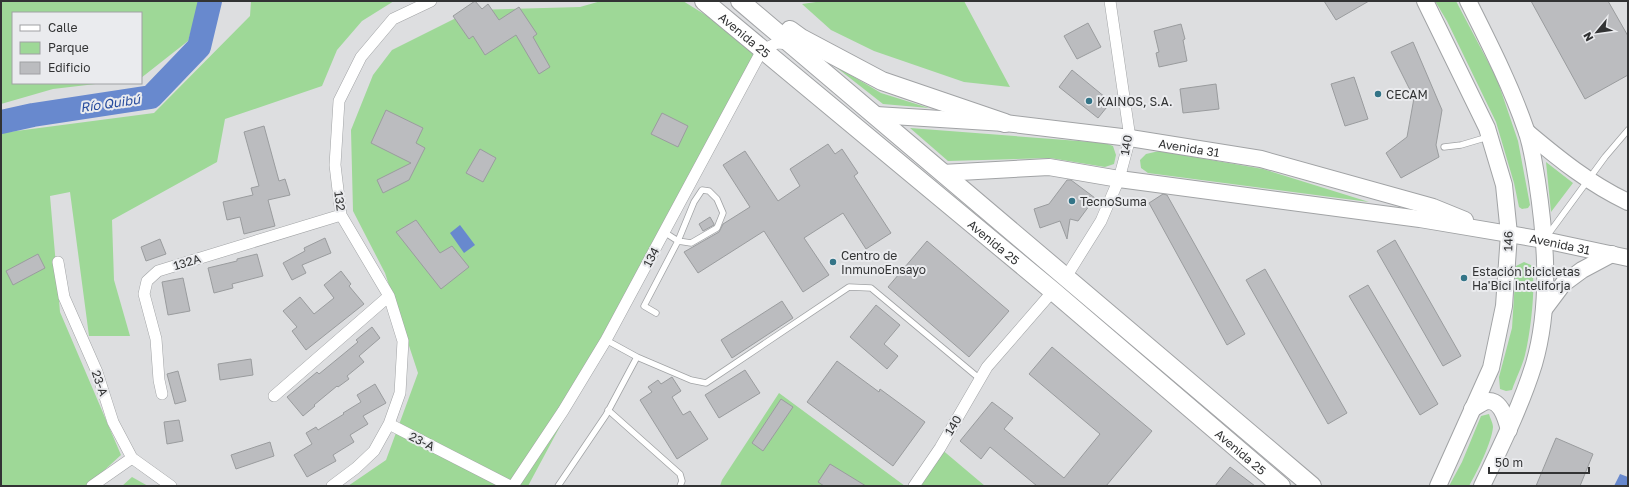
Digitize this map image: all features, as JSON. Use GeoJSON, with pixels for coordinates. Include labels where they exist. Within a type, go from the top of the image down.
{"type":"FeatureCollection","features":[{"type":"Feature","properties":{"kind":"main road","name":"Avenida 25"},"geometry":{"type":"LineString","coordinates":[[704,1],[1053,291],[1281,486]]}},
{"type":"Feature","properties":{"kind":"main road","name":"Avenida 25"},"geometry":{"type":"LineString","coordinates":[[740,1],[793,44],[942,173],[1312,486]]}},
{"type":"Feature","properties":{"kind":"main road"},"geometry":{"type":"LineString","coordinates":[[746,1],[801,38],[882,81],[1005,123]]}},
{"type":"Feature","properties":{"kind":"main road","name":"146"},"geometry":{"type":"LineString","coordinates":[[1425,1],[1490,136],[1504,185],[1509,234],[1504,306],[1491,368],[1438,486]]}},
{"type":"Feature","properties":{"kind":"main road"},"geometry":{"type":"LineString","coordinates":[[1468,1],[1497,61],[1527,132],[1541,208],[1544,240],[1545,308],[1534,363],[1509,430],[1482,486]]}},
{"type":"Feature","properties":{"kind":"main road","name":"Avenida 31"},"geometry":{"type":"LineString","coordinates":[[876,115],[1005,123],[1130,138],[1261,159],[1433,207],[1492,231]]}},
{"type":"Feature","properties":{"kind":"main road"},"geometry":{"type":"LineString","coordinates":[[1527,132],[1570,168],[1611,194],[1628,202]]}},
{"type":"Feature","properties":{"kind":"main road"},"geometry":{"type":"LineString","coordinates":[[903,167],[942,173]]}},
{"type":"Feature","properties":{"kind":"main road","name":"Avenida 31"},"geometry":{"type":"LineString","coordinates":[[942,173],[1049,167],[1420,219],[1544,240],[1620,256]]}},
{"type":"Feature","properties":{"kind":"main road"},"geometry":{"type":"LineString","coordinates":[[1545,308],[1563,284],[1582,270],[1620,256]]}},
{"type":"Feature","properties":{"kind":"main road"},"geometry":{"type":"LineString","coordinates":[[1472,409],[1485,402],[1498,406],[1504,412],[1509,430]]}},
{"type":"Feature","properties":{"kind":"street","name":"132"},"geometry":{"type":"LineString","coordinates":[[389,424],[400,394],[403,341],[389,296],[341,215],[335,165],[339,100],[361,57],[394,19],[431,1]]}},
{"type":"Feature","properties":{"kind":"street","name":"140"},"geometry":{"type":"LineString","coordinates":[[1066,277],[1101,221],[1119,178],[1130,138],[1110,1]]}},
{"type":"Feature","properties":{"kind":"street"},"geometry":{"type":"LineString","coordinates":[[762,50],[777,43],[793,44]]}},
{"type":"Feature","properties":{"kind":"street","name":"134"},"geometry":{"type":"LineString","coordinates":[[513,486],[563,411],[606,340],[762,50]]}},
{"type":"Feature","properties":{"kind":"street","name":"132A"},"geometry":{"type":"LineString","coordinates":[[162,394],[159,380],[156,339],[144,294],[147,281],[158,272],[341,215]]}},
{"type":"Feature","properties":{"kind":"street","name":"23-A"},"geometry":{"type":"LineString","coordinates":[[58,262],[64,297],[97,372],[113,422],[132,458],[171,486]]}},
{"type":"Feature","properties":{"kind":"street","name":"140"},"geometry":{"type":"LineString","coordinates":[[914,486],[940,448],[987,367],[1053,291]]}},
{"type":"Feature","properties":{"kind":"street"},"geometry":{"type":"LineString","coordinates":[[274,396],[389,296]]}},
{"type":"Feature","properties":{"kind":"street"},"geometry":{"type":"LineString","coordinates":[[332,486],[356,468],[374,451],[389,424]]}},
{"type":"Feature","properties":{"kind":"street","name":"23-A"},"geometry":{"type":"LineString","coordinates":[[389,424],[510,486]]}},
{"type":"Feature","properties":{"kind":"street"},"geometry":{"type":"LineString","coordinates":[[92,486],[132,458]]}},
{"type":"Feature","properties":{"kind":"lane"},"geometry":{"type":"LineString","coordinates":[[1544,240],[1588,180],[1628,130]]}},
{"type":"Feature","properties":{"kind":"lane"},"geometry":{"type":"LineString","coordinates":[[1444,147],[1461,145],[1490,136]]}},
{"type":"Feature","properties":{"kind":"lane"},"geometry":{"type":"LineString","coordinates":[[656,313],[644,306],[678,241],[694,202],[702,190],[709,191],[717,199],[723,213],[717,228],[691,243],[678,241],[664,232]]}},
{"type":"Feature","properties":{"kind":"lane"},"geometry":{"type":"LineString","coordinates":[[606,340],[636,357],[691,380],[706,383],[849,287],[871,288],[980,379]]}},
{"type":"Feature","properties":{"kind":"lane"},"geometry":{"type":"LineString","coordinates":[[558,486],[608,410],[636,357]]}},
{"type":"Feature","properties":{"kind":"lane"},"geometry":{"type":"LineString","coordinates":[[608,410],[680,474],[682,481],[680,486]]}},
{"type":"Feature","properties":{"kind":"green space"},"geometry":{"type":"Polygon","coordinates":[[[1,1],[200,1],[188,41],[142,77],[142,12],[12,12],[12,84],[96,84],[53,89],[1,104],[1,1]]]}},
{"type":"Feature","properties":{"kind":"green space"},"geometry":{"type":"Polygon","coordinates":[[[251,1],[394,1],[362,21],[337,50],[322,86],[225,119],[217,162],[112,220],[114,280],[130,336],[89,336],[70,192],[50,196],[60,312],[121,455],[87,486],[1,486],[1,133],[154,113],[250,16],[251,1]]]}},
{"type":"Feature","properties":{"kind":"green space"},"geometry":{"type":"Polygon","coordinates":[[[601,1],[683,1],[762,50],[528,486],[348,486],[386,460],[418,373],[385,273],[353,211],[351,130],[373,75],[392,50],[472,10],[580,7],[601,1]]]}},
{"type":"Feature","properties":{"kind":"green space"},"geometry":{"type":"Polygon","coordinates":[[[823,1],[964,1],[1010,87],[964,82],[874,51],[831,30],[802,4],[823,1]]]}},
{"type":"Feature","properties":{"kind":"green space"},"geometry":{"type":"Polygon","coordinates":[[[1435,1],[1456,1],[1497,79],[1518,141],[1530,205],[1528,208],[1522,209],[1519,207],[1514,183],[1496,122],[1447,21],[1435,1]]]}},
{"type":"Feature","properties":{"kind":"green space"},"geometry":{"type":"Polygon","coordinates":[[[832,64],[881,93],[929,108],[883,104],[832,64]]]}},
{"type":"Feature","properties":{"kind":"green space"},"geometry":{"type":"Polygon","coordinates":[[[910,128],[1105,143],[1113,146],[1116,155],[1114,164],[1105,167],[1050,158],[948,161],[910,128]]]}},
{"type":"Feature","properties":{"kind":"green space"},"geometry":{"type":"Polygon","coordinates":[[[1159,151],[1263,169],[1369,202],[1148,173],[1141,168],[1140,160],[1146,154],[1159,151]]]}},
{"type":"Feature","properties":{"kind":"green space"},"geometry":{"type":"Polygon","coordinates":[[[1546,162],[1573,183],[1551,212],[1546,162]]]}},
{"type":"Feature","properties":{"kind":"green space"},"geometry":{"type":"Polygon","coordinates":[[[1524,262],[1531,265],[1533,273],[1531,323],[1527,347],[1522,364],[1512,390],[1506,391],[1500,389],[1499,377],[1512,328],[1516,266],[1524,262]]]}},
{"type":"Feature","properties":{"kind":"green space"},"geometry":{"type":"Polygon","coordinates":[[[779,393],[905,486],[720,486],[722,480],[779,393]]]}},
{"type":"Feature","properties":{"kind":"green space"},"geometry":{"type":"Polygon","coordinates":[[[1489,414],[1493,425],[1490,441],[1484,457],[1469,486],[1449,486],[1462,462],[1481,416],[1489,414]]]}},
{"type":"Feature","properties":{"kind":"green space"},"geometry":{"type":"Polygon","coordinates":[[[940,448],[985,486],[914,486],[940,448]]]}},
{"type":"Feature","properties":{"kind":"green space"},"geometry":{"type":"Polygon","coordinates":[[[132,477],[148,486],[122,486],[132,477]]]}},
{"type":"Feature","properties":{"kind":"water"},"geometry":{"type":"Polygon","coordinates":[[[460,225],[475,245],[464,253],[450,233],[460,225]]]}},
{"type":"Feature","properties":{"kind":"water"},"geometry":{"type":"Polygon","coordinates":[[[1620,474],[1628,477],[1628,486],[1614,486],[1620,474]]]}},
{"type":"Feature","properties":{"kind":"building"},"geometry":{"type":"Polygon","coordinates":[[[475,1],[482,9],[488,4],[499,20],[519,7],[537,34],[533,37],[550,67],[539,74],[516,35],[485,55],[473,36],[469,39],[453,16],[475,1]]]}},
{"type":"Feature","properties":{"kind":"building"},"geometry":{"type":"Polygon","coordinates":[[[1324,1],[1369,1],[1336,20],[1324,1]]]}},
{"type":"Feature","properties":{"kind":"building"},"geometry":{"type":"Polygon","coordinates":[[[1531,1],[1608,1],[1628,36],[1628,75],[1585,99],[1531,1]]]}},
{"type":"Feature","properties":{"kind":"building"},"geometry":{"type":"Polygon","coordinates":[[[1088,23],[1101,47],[1077,59],[1064,36],[1088,23]]]}},
{"type":"Feature","properties":{"kind":"building"},"geometry":{"type":"Polygon","coordinates":[[[1181,24],[1185,39],[1183,40],[1187,61],[1159,67],[1156,53],[1159,52],[1154,31],[1181,24]]]}},
{"type":"Feature","properties":{"kind":"building"},"geometry":{"type":"Polygon","coordinates":[[[1413,42],[1442,110],[1436,145],[1439,157],[1401,178],[1386,153],[1407,137],[1414,98],[1391,52],[1413,42]]]}},
{"type":"Feature","properties":{"kind":"building"},"geometry":{"type":"Polygon","coordinates":[[[1072,70],[1111,102],[1098,118],[1059,87],[1072,70]]]}},
{"type":"Feature","properties":{"kind":"building"},"geometry":{"type":"Polygon","coordinates":[[[1354,77],[1368,119],[1345,126],[1331,84],[1354,77]]]}},
{"type":"Feature","properties":{"kind":"building"},"geometry":{"type":"Polygon","coordinates":[[[1216,84],[1219,109],[1183,113],[1180,89],[1216,84]]]}},
{"type":"Feature","properties":{"kind":"building"},"geometry":{"type":"Polygon","coordinates":[[[386,110],[423,128],[416,143],[425,148],[409,180],[383,193],[377,180],[411,163],[371,143],[386,110]]]}},
{"type":"Feature","properties":{"kind":"building"},"geometry":{"type":"Polygon","coordinates":[[[662,113],[688,126],[678,147],[651,134],[662,113]]]}},
{"type":"Feature","properties":{"kind":"building"},"geometry":{"type":"Polygon","coordinates":[[[264,126],[279,181],[285,179],[290,195],[268,200],[275,226],[244,234],[240,217],[227,220],[223,202],[253,195],[251,188],[259,186],[244,132],[264,126]]]}},
{"type":"Feature","properties":{"kind":"building","name":"Centro de InmunoEnsayo"},"geometry":{"type":"Polygon","coordinates":[[[828,144],[835,154],[842,149],[858,173],[854,176],[891,233],[866,249],[843,213],[804,238],[829,275],[803,292],[764,231],[698,273],[684,252],[719,232],[723,224],[750,207],[723,165],[745,151],[778,201],[800,186],[790,169],[828,144]]]}},
{"type":"Feature","properties":{"kind":"building"},"geometry":{"type":"Polygon","coordinates":[[[480,149],[496,158],[483,182],[466,173],[480,149]]]}},
{"type":"Feature","properties":{"kind":"building","name":"TecnoSuma"},"geometry":{"type":"Polygon","coordinates":[[[1067,180],[1071,180],[1095,198],[1078,221],[1070,219],[1067,239],[1060,221],[1040,228],[1034,209],[1049,204],[1067,180]]]}},
{"type":"Feature","properties":{"kind":"building"},"geometry":{"type":"Polygon","coordinates":[[[1163,194],[1167,195],[1245,334],[1227,345],[1149,203],[1163,194]]]}},
{"type":"Feature","properties":{"kind":"building"},"geometry":{"type":"Polygon","coordinates":[[[710,217],[714,225],[703,231],[699,224],[710,217]]]}},
{"type":"Feature","properties":{"kind":"building"},"geometry":{"type":"Polygon","coordinates":[[[416,220],[440,253],[452,246],[469,267],[441,289],[396,232],[416,220]]]}},
{"type":"Feature","properties":{"kind":"building"},"geometry":{"type":"Polygon","coordinates":[[[325,238],[331,253],[302,265],[306,273],[292,280],[283,263],[305,251],[304,248],[325,238]]]}},
{"type":"Feature","properties":{"kind":"building"},"geometry":{"type":"Polygon","coordinates":[[[160,239],[166,254],[146,261],[141,247],[160,239]]]}},
{"type":"Feature","properties":{"kind":"building"},"geometry":{"type":"Polygon","coordinates":[[[1395,240],[1461,356],[1443,366],[1377,251],[1395,240]]]}},
{"type":"Feature","properties":{"kind":"building"},"geometry":{"type":"Polygon","coordinates":[[[927,241],[1009,311],[969,357],[888,287],[927,241]]]}},
{"type":"Feature","properties":{"kind":"building"},"geometry":{"type":"Polygon","coordinates":[[[38,254],[45,268],[13,285],[6,271],[38,254]]]}},
{"type":"Feature","properties":{"kind":"building"},"geometry":{"type":"Polygon","coordinates":[[[257,254],[263,276],[232,284],[233,288],[214,293],[208,268],[237,261],[237,259],[257,254]]]}},
{"type":"Feature","properties":{"kind":"building"},"geometry":{"type":"Polygon","coordinates":[[[1265,269],[1347,413],[1328,424],[1246,280],[1265,269]]]}},
{"type":"Feature","properties":{"kind":"building"},"geometry":{"type":"Polygon","coordinates":[[[341,271],[351,284],[349,286],[364,304],[306,350],[292,331],[297,327],[283,311],[300,297],[314,314],[334,298],[324,285],[341,271]]]}},
{"type":"Feature","properties":{"kind":"building"},"geometry":{"type":"Polygon","coordinates":[[[183,278],[190,311],[168,315],[162,282],[183,278]]]}},
{"type":"Feature","properties":{"kind":"building"},"geometry":{"type":"Polygon","coordinates":[[[1368,285],[1438,404],[1420,415],[1349,296],[1368,285]]]}},
{"type":"Feature","properties":{"kind":"building"},"geometry":{"type":"Polygon","coordinates":[[[782,301],[793,318],[732,358],[721,340],[782,301]]]}},
{"type":"Feature","properties":{"kind":"building"},"geometry":{"type":"Polygon","coordinates":[[[876,305],[900,325],[884,344],[898,356],[887,369],[850,337],[876,305]]]}},
{"type":"Feature","properties":{"kind":"building"},"geometry":{"type":"Polygon","coordinates":[[[372,327],[380,338],[359,356],[364,362],[347,376],[349,379],[338,387],[337,386],[303,416],[287,397],[317,372],[319,374],[358,342],[356,340],[372,327]]]}},
{"type":"Feature","properties":{"kind":"building"},"geometry":{"type":"Polygon","coordinates":[[[1052,347],[1152,431],[1106,486],[1037,486],[990,447],[981,459],[960,441],[992,402],[1013,418],[1004,429],[1064,478],[1100,434],[1029,374],[1052,347]]]}},
{"type":"Feature","properties":{"kind":"building"},"geometry":{"type":"Polygon","coordinates":[[[251,359],[253,375],[220,380],[218,364],[251,359]]]}},
{"type":"Feature","properties":{"kind":"building"},"geometry":{"type":"Polygon","coordinates":[[[837,361],[879,392],[880,389],[925,422],[893,466],[807,402],[837,361]]]}},
{"type":"Feature","properties":{"kind":"building"},"geometry":{"type":"Polygon","coordinates":[[[745,370],[760,393],[719,418],[705,395],[745,370]]]}},
{"type":"Feature","properties":{"kind":"building"},"geometry":{"type":"Polygon","coordinates":[[[178,371],[186,401],[175,404],[167,374],[178,371]]]}},
{"type":"Feature","properties":{"kind":"building"},"geometry":{"type":"Polygon","coordinates":[[[672,377],[681,391],[672,397],[683,415],[690,411],[708,439],[677,459],[640,400],[652,392],[648,387],[658,380],[661,384],[672,377]]]}},
{"type":"Feature","properties":{"kind":"building"},"geometry":{"type":"Polygon","coordinates":[[[375,384],[386,403],[363,416],[368,424],[350,435],[354,442],[333,455],[336,461],[307,477],[294,455],[312,444],[306,433],[316,427],[318,430],[361,402],[357,395],[375,384]]]}},
{"type":"Feature","properties":{"kind":"building"},"geometry":{"type":"Polygon","coordinates":[[[781,399],[793,407],[763,451],[752,443],[781,399]]]}},
{"type":"Feature","properties":{"kind":"building"},"geometry":{"type":"Polygon","coordinates":[[[179,420],[183,441],[167,444],[164,422],[179,420]]]}},
{"type":"Feature","properties":{"kind":"building"},"geometry":{"type":"Polygon","coordinates":[[[1556,438],[1593,454],[1580,486],[1536,486],[1556,438]]]}},
{"type":"Feature","properties":{"kind":"building"},"geometry":{"type":"Polygon","coordinates":[[[270,442],[274,456],[236,469],[231,455],[270,442]]]}},
{"type":"Feature","properties":{"kind":"building"},"geometry":{"type":"Polygon","coordinates":[[[830,464],[866,486],[824,486],[818,482],[830,464]]]}},
{"type":"Feature","properties":{"kind":"building"},"geometry":{"type":"Polygon","coordinates":[[[1230,467],[1255,486],[1215,486],[1230,467]]]}},
{"type":"Feature","properties":{"kind":"waterway","name":"Río Quibú"},"geometry":{"type":"LineString","coordinates":[[1,122],[33,115],[151,97],[199,47],[210,1]]}},
{"type":"Feature","properties":{"kind":"place","name":"CECAM"},"geometry":{"type":"Point","coordinates":[1378,94]}},
{"type":"Feature","properties":{"kind":"place","name":"KAINOS, S.A."},"geometry":{"type":"Point","coordinates":[1089,101]}},
{"type":"Feature","properties":{"kind":"place","name":"TecnoSuma"},"geometry":{"type":"Point","coordinates":[1072,201]}},
{"type":"Feature","properties":{"kind":"place","name":"Centro de InmunoEnsayo"},"geometry":{"type":"Point","coordinates":[833,262]}},
{"type":"Feature","properties":{"kind":"place","name":"Estación bicicletas Ha'Bici Inteliforja"},"geometry":{"type":"Point","coordinates":[1464,278]}}]}
